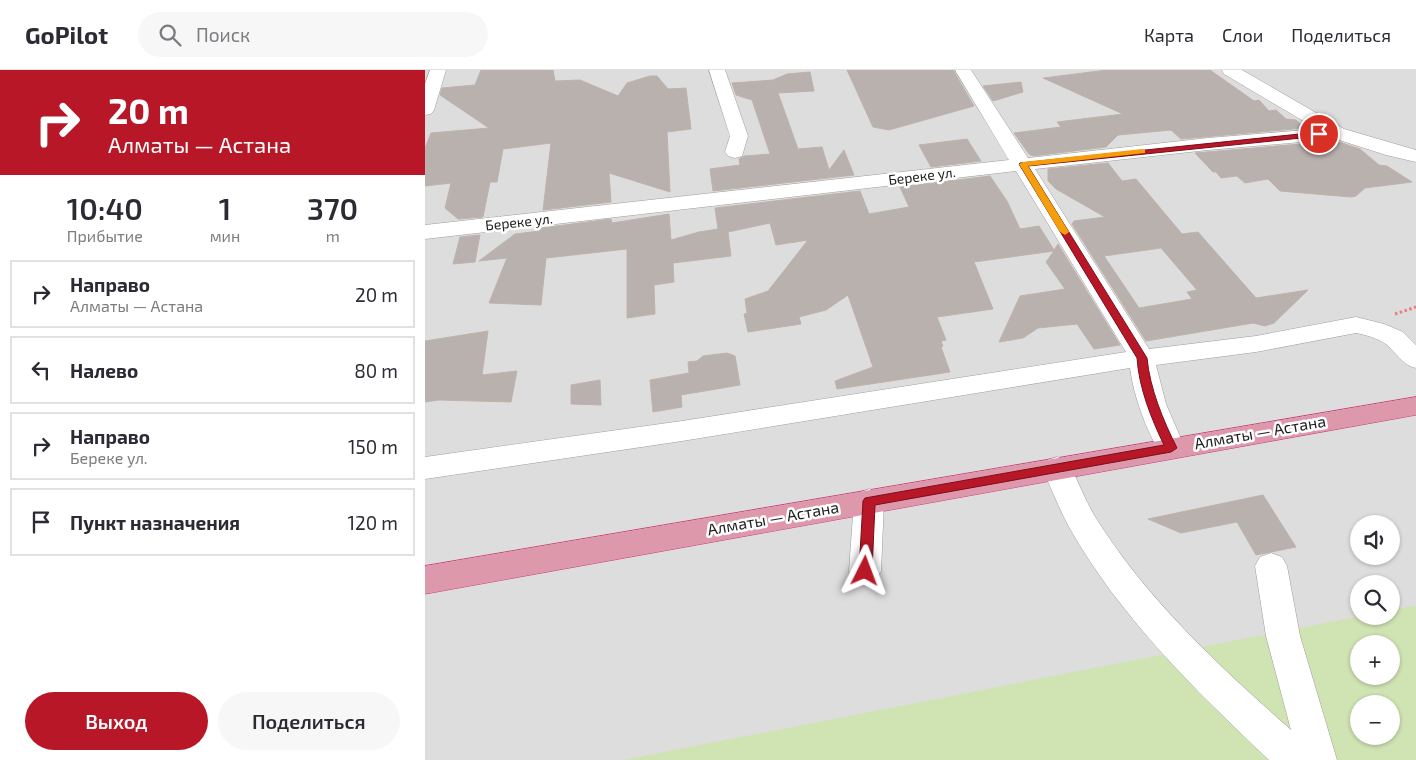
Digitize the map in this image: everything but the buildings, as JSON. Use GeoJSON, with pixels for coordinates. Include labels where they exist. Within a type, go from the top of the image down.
{"type":"FeatureCollection","features":[{"type":"Feature","properties":{"kind":"highway","name":"Алматы — Астана"},"geometry":{"type":"LineString","coordinates":[[425,580],[1416,406]]}},
{"type":"Feature","properties":{"kind":"street"},"geometry":{"type":"LineString","coordinates":[[425,110],[438,70]]}},
{"type":"Feature","properties":{"kind":"street"},"geometry":{"type":"LineString","coordinates":[[717,70],[739,136],[735,152]]}},
{"type":"Feature","properties":{"kind":"street"},"geometry":{"type":"LineString","coordinates":[[963,70],[1142,358],[1154,410],[1171,448]]}},
{"type":"Feature","properties":{"kind":"street"},"geometry":{"type":"LineString","coordinates":[[1230,70],[1282,102],[1337,132]]}},
{"type":"Feature","properties":{"kind":"street","name":"Береке ул."},"geometry":{"type":"LineString","coordinates":[[425,232],[1023,164],[1337,132],[1365,143],[1416,156]]}},
{"type":"Feature","properties":{"kind":"street"},"geometry":{"type":"LineString","coordinates":[[1365,143],[1416,167]]}},
{"type":"Feature","properties":{"kind":"street"},"geometry":{"type":"LineString","coordinates":[[425,468],[681,431],[1142,358],[1256,344],[1356,325],[1375,329],[1394,338],[1416,360]]}},
{"type":"Feature","properties":{"kind":"street"},"geometry":{"type":"LineString","coordinates":[[1057,468],[1081,520],[1116,573],[1166,635],[1230,699],[1296,760]]}},
{"type":"Feature","properties":{"kind":"street"},"geometry":{"type":"LineString","coordinates":[[865,571],[869,501]]}},
{"type":"Feature","properties":{"kind":"street"},"geometry":{"type":"LineString","coordinates":[[1271,566],[1283,636],[1318,760]]}},
{"type":"Feature","properties":{"kind":"shaded area"},"geometry":{"type":"Polygon","coordinates":[[[425,70],[1416,70],[1416,615],[1400,619],[1400,575],[1350,575],[1350,625],[1376,625],[838,760],[425,760],[425,70]]]}},
{"type":"Feature","properties":{"kind":"green space"},"geometry":{"type":"Polygon","coordinates":[[[1416,606],[1416,760],[623,760],[1350,618],[1350,625],[1400,625],[1400,609],[1416,606]]]}},
{"type":"Feature","properties":{"kind":"slow traffic"},"geometry":{"type":"LineString","coordinates":[[1065,232],[1023,164],[1142,151]]}},
{"type":"Feature","properties":{"kind":"route"},"geometry":{"type":"LineString","coordinates":[[865,571],[869,501],[1171,448],[1157,418],[1149,394],[1142,358],[1023,164],[1319,134]]}}]}
